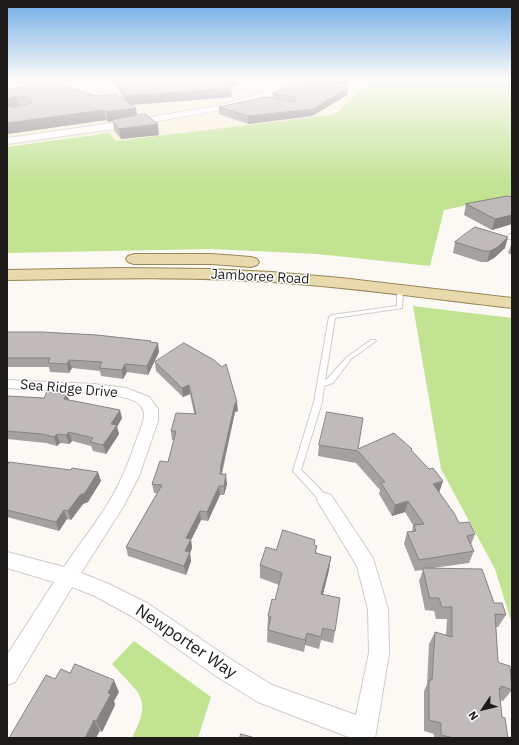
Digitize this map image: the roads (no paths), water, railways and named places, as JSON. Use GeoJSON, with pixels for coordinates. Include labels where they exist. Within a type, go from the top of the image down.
{"type":"FeatureCollection","features":[{"type":"Feature","properties":{"kind":"main road"},"geometry":{"type":"LineString","coordinates":[[7,141],[180,115]]}},
{"type":"Feature","properties":{"kind":"main road","name":"Jamboree Road"},"geometry":{"type":"LineString","coordinates":[[7,261],[179,259],[237,260],[512,289]]}},
{"type":"Feature","properties":{"kind":"main road","name":"Jamboree Road"},"geometry":{"type":"LineString","coordinates":[[7,275],[237,275],[310,280],[512,303]]}},
{"type":"Feature","properties":{"kind":"street","name":"Sea Ridge Drive"},"geometry":{"type":"LineString","coordinates":[[7,384],[94,388],[126,393],[144,400],[151,409],[151,421],[131,476],[117,502],[68,576],[7,674]]}},
{"type":"Feature","properties":{"kind":"street"},"geometry":{"type":"LineString","coordinates":[[325,500],[366,564],[378,609],[379,653],[363,734]]}},
{"type":"Feature","properties":{"kind":"street","name":"Newporter Way"},"geometry":{"type":"LineString","coordinates":[[7,560],[68,576],[102,590],[140,610],[212,660],[266,694],[363,734]]}},
{"type":"Feature","properties":{"kind":"lane"},"geometry":{"type":"LineString","coordinates":[[325,500],[297,471],[317,405],[332,317],[400,307],[400,290]]}},
{"type":"Feature","properties":{"kind":"lane"},"geometry":{"type":"LineString","coordinates":[[320,385],[330,382],[350,358],[373,341]]}}]}
